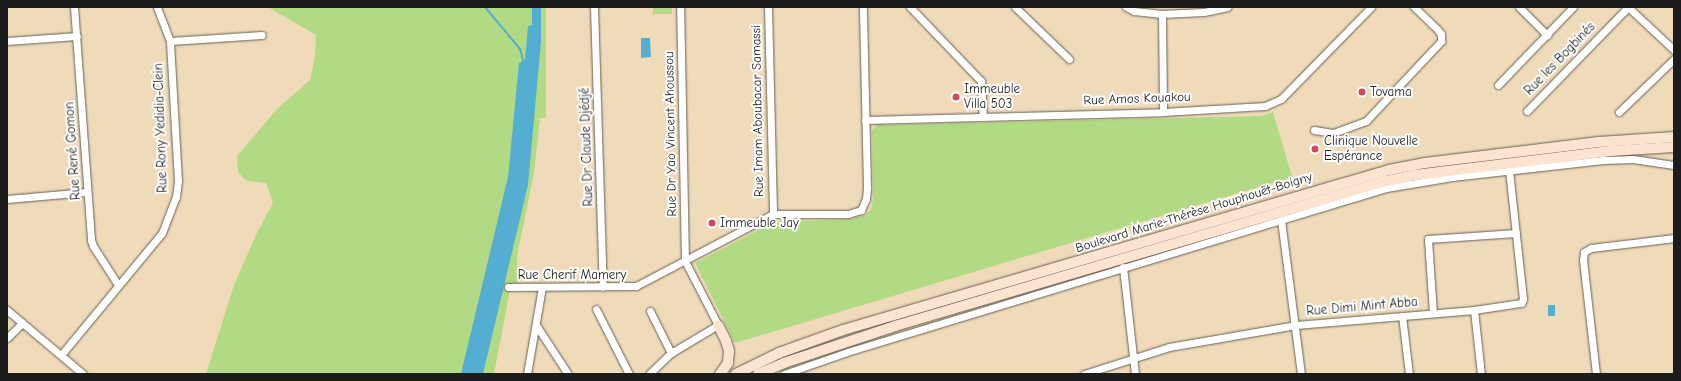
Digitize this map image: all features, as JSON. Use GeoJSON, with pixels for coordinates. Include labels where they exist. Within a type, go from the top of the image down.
{"type":"FeatureCollection","features":[{"type":"Feature","properties":{"kind":"main road","name":"Boulevard Marie-Thérèse Houphouët-Boigny"},"geometry":{"type":"LineString","coordinates":[[736,374],[779,353],[871,322],[1389,170],[1425,163],[1591,143],[1674,137]]}},
{"type":"Feature","properties":{"kind":"main road","name":"Boulevard Marie-Thérèse Houphouët-Boigny"},"geometry":{"type":"LineString","coordinates":[[758,374],[784,363],[894,326],[1382,182],[1415,175],[1611,151],[1674,147]]}},
{"type":"Feature","properties":{"kind":"main road"},"geometry":{"type":"LineString","coordinates":[[718,325],[729,351],[728,363],[720,374]]}},
{"type":"Feature","properties":{"kind":"street","name":"Rue René Gomon"},"geometry":{"type":"LineString","coordinates":[[74,7],[87,192],[93,246],[118,286]]}},
{"type":"Feature","properties":{"kind":"street","name":"Rue Rony Yedidia-Clein"},"geometry":{"type":"LineString","coordinates":[[60,355],[162,233],[176,197],[177,168],[170,41],[157,7]]}},
{"type":"Feature","properties":{"kind":"street","name":"Rue Dr Claude Djédjé"},"geometry":{"type":"LineString","coordinates":[[594,7],[603,287]]}},
{"type":"Feature","properties":{"kind":"street","name":"Rue Dr Yao Vincent Ahoussou"},"geometry":{"type":"LineString","coordinates":[[680,7],[685,261]]}},
{"type":"Feature","properties":{"kind":"street","name":"Rue Imam Aboubacar Samassi"},"geometry":{"type":"LineString","coordinates":[[768,7],[773,214]]}},
{"type":"Feature","properties":{"kind":"street"},"geometry":{"type":"LineString","coordinates":[[863,7],[864,120]]}},
{"type":"Feature","properties":{"kind":"street"},"geometry":{"type":"LineString","coordinates":[[910,7],[981,81],[983,115]]}},
{"type":"Feature","properties":{"kind":"street"},"geometry":{"type":"LineString","coordinates":[[1015,7],[1069,59]]}},
{"type":"Feature","properties":{"kind":"street"},"geometry":{"type":"LineString","coordinates":[[1126,7],[1134,11],[1162,14],[1204,12],[1227,7]]}},
{"type":"Feature","properties":{"kind":"street","name":"Rue Amos Kouakou"},"geometry":{"type":"LineString","coordinates":[[864,120],[983,115],[1162,112],[1265,106],[1281,99],[1371,7]]}},
{"type":"Feature","properties":{"kind":"street"},"geometry":{"type":"LineString","coordinates":[[1314,130],[1333,133],[1366,121],[1441,41],[1441,34],[1414,7]]}},
{"type":"Feature","properties":{"kind":"street"},"geometry":{"type":"LineString","coordinates":[[1519,7],[1547,35]]}},
{"type":"Feature","properties":{"kind":"street"},"geometry":{"type":"LineString","coordinates":[[1498,85],[1573,7]]}},
{"type":"Feature","properties":{"kind":"street","name":"Rue les Bogbinés"},"geometry":{"type":"LineString","coordinates":[[1527,111],[1628,7],[1674,50]]}},
{"type":"Feature","properties":{"kind":"street"},"geometry":{"type":"LineString","coordinates":[[1162,14],[1162,112]]}},
{"type":"Feature","properties":{"kind":"street"},"geometry":{"type":"LineString","coordinates":[[170,41],[262,35]]}},
{"type":"Feature","properties":{"kind":"street"},"geometry":{"type":"LineString","coordinates":[[7,41],[77,36]]}},
{"type":"Feature","properties":{"kind":"street"},"geometry":{"type":"LineString","coordinates":[[1619,112],[1674,59]]}},
{"type":"Feature","properties":{"kind":"street","name":"Rue Cherif Mamery"},"geometry":{"type":"LineString","coordinates":[[508,287],[636,286],[773,214],[848,214],[858,211],[863,208],[867,188],[864,120]]}},
{"type":"Feature","properties":{"kind":"street"},"geometry":{"type":"LineString","coordinates":[[784,374],[847,352],[1122,267],[1282,222],[1386,188],[1452,177],[1603,160],[1633,159],[1674,165]]}},
{"type":"Feature","properties":{"kind":"street","name":"Rue Dimi Mint Abba"},"geometry":{"type":"LineString","coordinates":[[1084,374],[1170,347],[1296,325],[1474,310],[1521,303],[1523,299],[1509,170]]}},
{"type":"Feature","properties":{"kind":"street"},"geometry":{"type":"LineString","coordinates":[[7,199],[87,192]]}},
{"type":"Feature","properties":{"kind":"street"},"geometry":{"type":"LineString","coordinates":[[1282,222],[1302,374]]}},
{"type":"Feature","properties":{"kind":"street"},"geometry":{"type":"LineString","coordinates":[[1433,313],[1428,239],[1516,233]]}},
{"type":"Feature","properties":{"kind":"street"},"geometry":{"type":"LineString","coordinates":[[1596,374],[1583,260],[1584,252],[1591,248],[1674,238]]}},
{"type":"Feature","properties":{"kind":"street"},"geometry":{"type":"LineString","coordinates":[[649,374],[671,353],[718,325],[685,261]]}},
{"type":"Feature","properties":{"kind":"street"},"geometry":{"type":"LineString","coordinates":[[1122,267],[1136,374]]}},
{"type":"Feature","properties":{"kind":"street"},"geometry":{"type":"LineString","coordinates":[[527,374],[542,287]]}},
{"type":"Feature","properties":{"kind":"street"},"geometry":{"type":"LineString","coordinates":[[596,309],[629,374]]}},
{"type":"Feature","properties":{"kind":"street"},"geometry":{"type":"LineString","coordinates":[[7,310],[83,374]]}},
{"type":"Feature","properties":{"kind":"street"},"geometry":{"type":"LineString","coordinates":[[1474,310],[1481,374]]}},
{"type":"Feature","properties":{"kind":"street"},"geometry":{"type":"LineString","coordinates":[[650,311],[671,353]]}},
{"type":"Feature","properties":{"kind":"street"},"geometry":{"type":"LineString","coordinates":[[1402,316],[1409,374]]}},
{"type":"Feature","properties":{"kind":"street"},"geometry":{"type":"LineString","coordinates":[[7,338],[22,323]]}},
{"type":"Feature","properties":{"kind":"street"},"geometry":{"type":"LineString","coordinates":[[536,325],[568,374]]}},
{"type":"Feature","properties":{"kind":"green space"},"geometry":{"type":"Polygon","coordinates":[[[268,7],[546,7],[546,118],[540,118],[534,173],[517,256],[517,280],[515,291],[510,290],[494,374],[206,374],[234,285],[256,235],[273,203],[266,183],[247,181],[238,172],[237,156],[277,109],[310,80],[315,57],[316,35],[268,7]]]}},
{"type":"Feature","properties":{"kind":"green space"},"geometry":{"type":"Polygon","coordinates":[[[653,7],[672,7],[672,14],[653,14],[653,7]]]}},
{"type":"Feature","properties":{"kind":"green space"},"geometry":{"type":"Polygon","coordinates":[[[1273,112],[1292,177],[735,343],[695,263],[774,222],[849,219],[866,215],[871,209],[873,200],[872,130],[877,125],[1262,116],[1273,112]]]}},
{"type":"Feature","properties":{"kind":"water"},"geometry":{"type":"Polygon","coordinates":[[[532,7],[541,7],[541,42],[528,185],[483,374],[461,374],[508,177],[519,63],[525,60],[528,26],[532,25],[532,7]]]}},
{"type":"Feature","properties":{"kind":"water"},"geometry":{"type":"Polygon","coordinates":[[[641,38],[650,38],[651,57],[641,58],[641,38]]]}},
{"type":"Feature","properties":{"kind":"water"},"geometry":{"type":"Polygon","coordinates":[[[1548,305],[1555,305],[1555,316],[1548,316],[1548,305]]]}},
{"type":"Feature","properties":{"kind":"waterway"},"geometry":{"type":"LineString","coordinates":[[485,7],[520,49],[524,63]]}},
{"type":"Feature","properties":{"kind":"place","name":"Tovama"},"geometry":{"type":"Point","coordinates":[1362,92]}},
{"type":"Feature","properties":{"kind":"place","name":"Immeuble Villa 503"},"geometry":{"type":"Point","coordinates":[956,97]}},
{"type":"Feature","properties":{"kind":"place","name":"Clinique Nouvelle Espérance"},"geometry":{"type":"Point","coordinates":[1315,149]}},
{"type":"Feature","properties":{"kind":"place","name":"Immeuble Jay"},"geometry":{"type":"Point","coordinates":[712,223]}}]}
